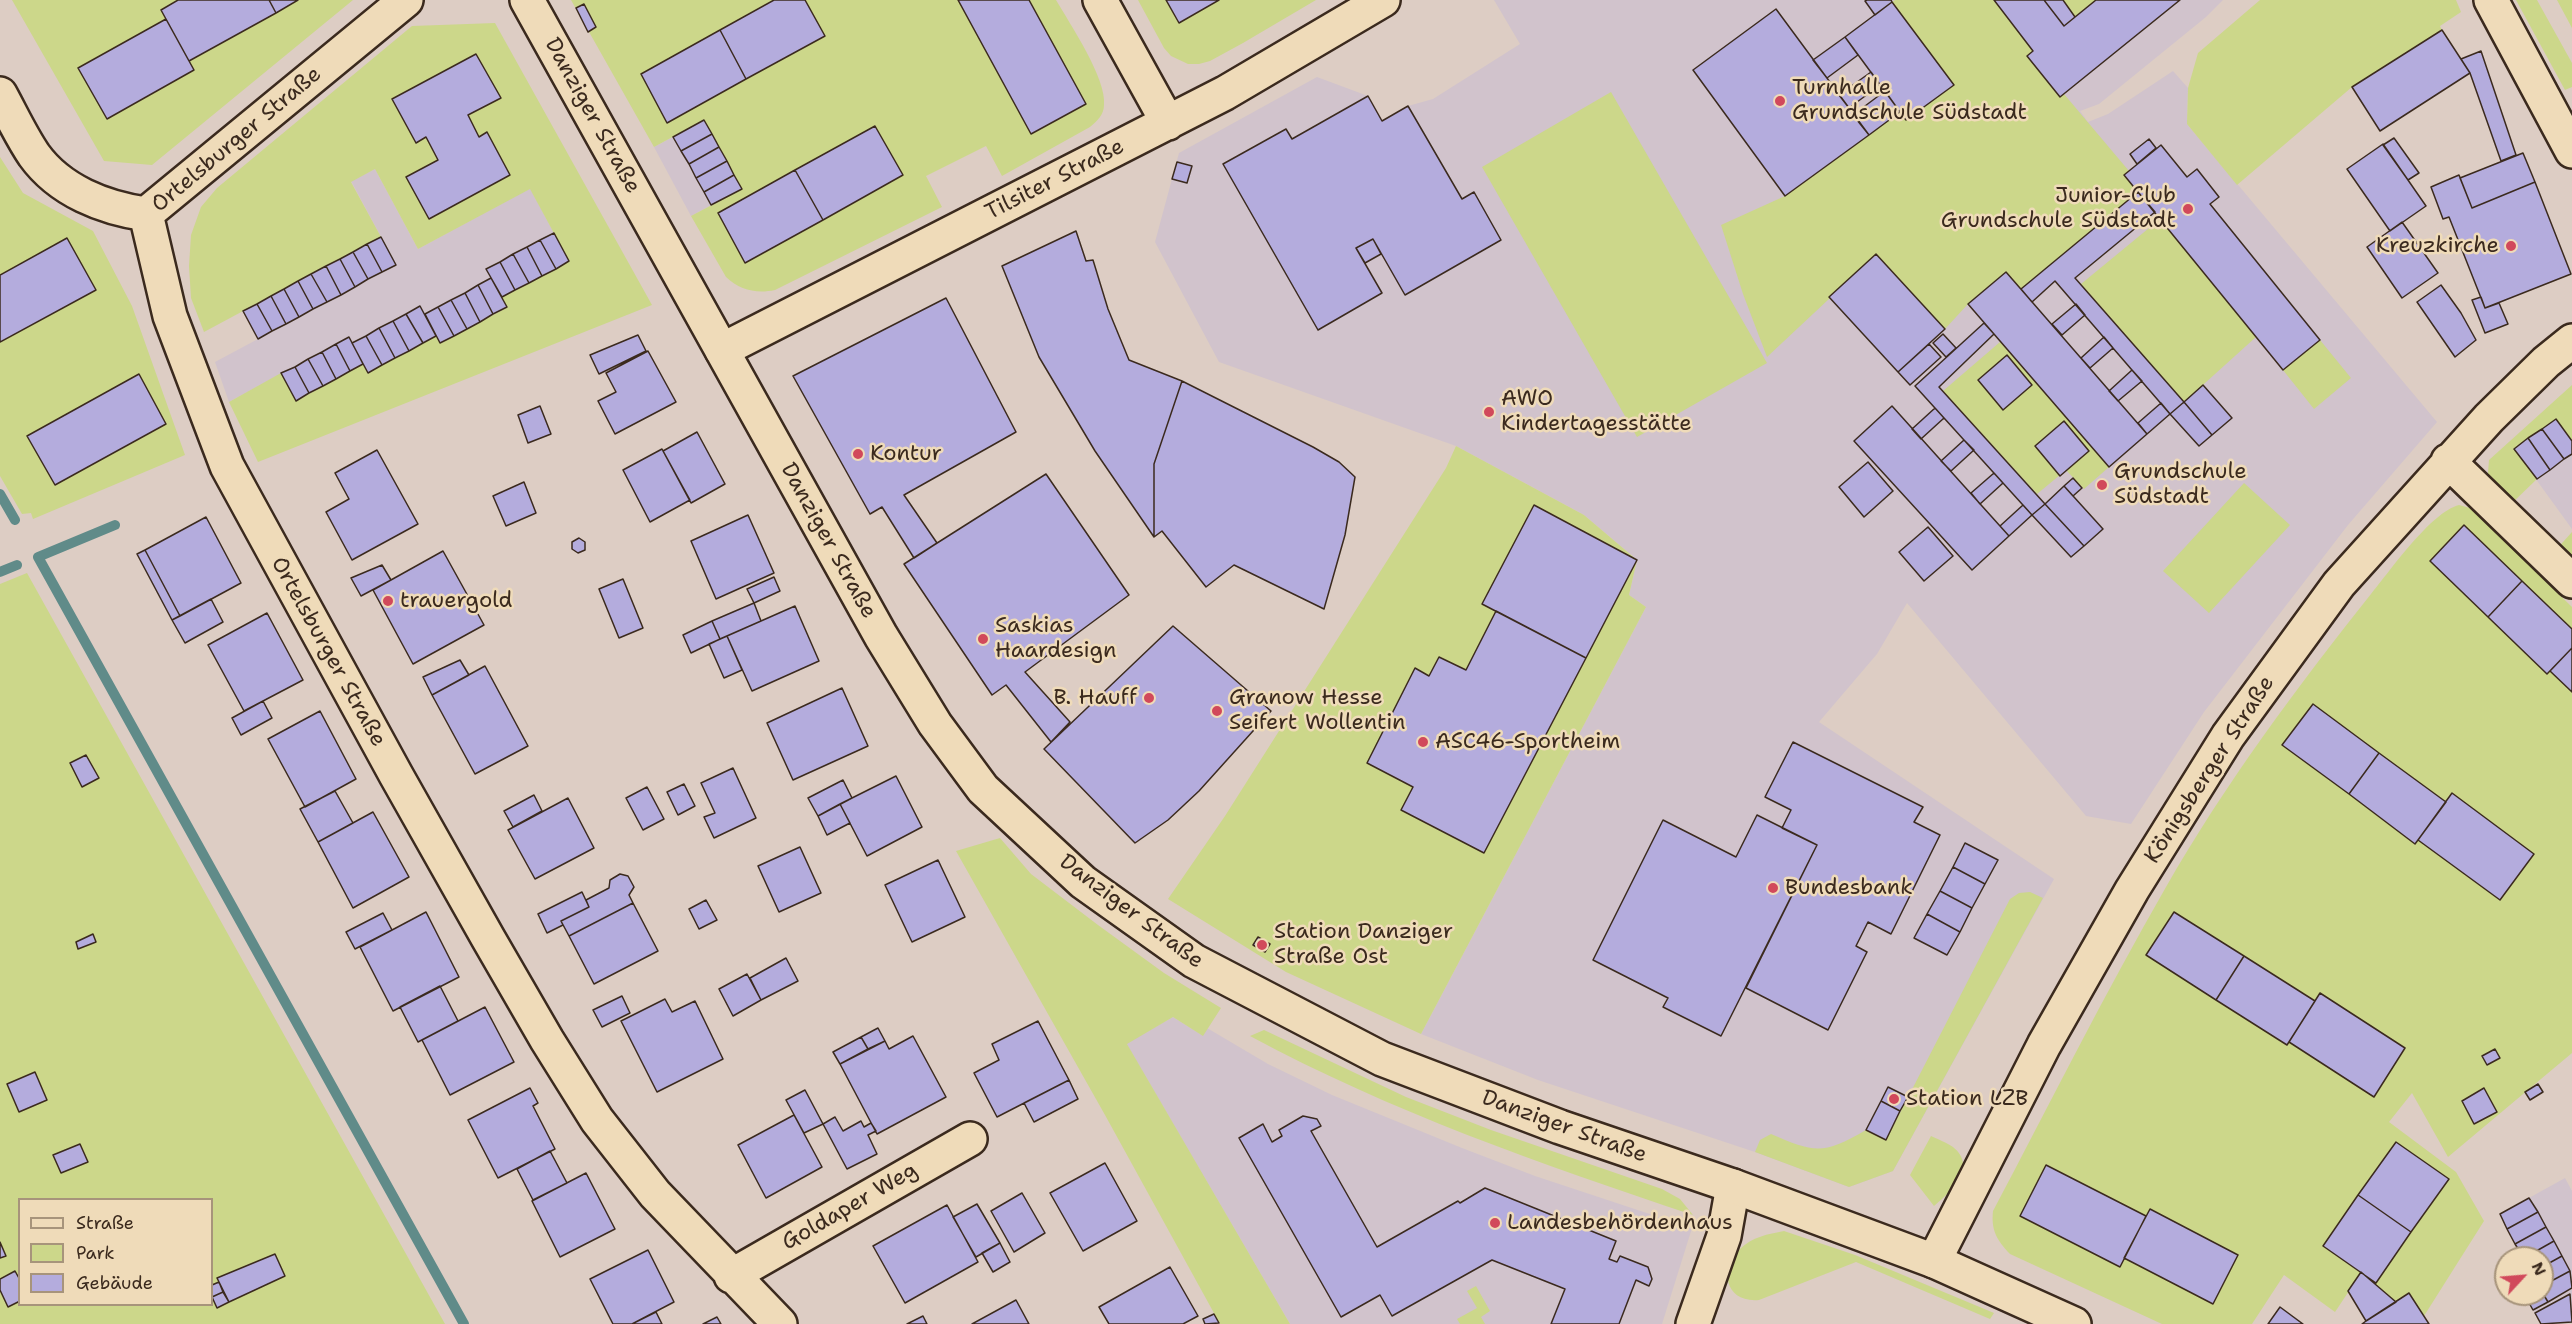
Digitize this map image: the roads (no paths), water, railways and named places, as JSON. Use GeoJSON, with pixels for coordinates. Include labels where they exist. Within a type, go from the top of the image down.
{"type":"FeatureCollection","features":[{"type":"Feature","properties":{"kind":"street","name":"Ortelsburger Straße"},"geometry":{"type":"LineString","coordinates":[[406,0],[146,214],[170,316],[227,466],[390,765],[547,1040],[597,1120],[655,1194],[731,1276],[780,1324]]}},
{"type":"Feature","properties":{"kind":"street","name":"Danziger Straße"},"geometry":{"type":"LineString","coordinates":[[527,0],[881,636],[935,724],[983,789],[1083,882],[1194,962],[1382,1059],[1560,1128],[1733,1186],[1934,1261],[2074,1324]]}},
{"type":"Feature","properties":{"kind":"street"},"geometry":{"type":"LineString","coordinates":[[1100,0],[1167,123]]}},
{"type":"Feature","properties":{"kind":"street","name":"Tilsiter Straße"},"geometry":{"type":"LineString","coordinates":[[722,350],[1226,93],[1383,0]]}},
{"type":"Feature","properties":{"kind":"street"},"geometry":{"type":"LineString","coordinates":[[2491,0],[2572,151]]}},
{"type":"Feature","properties":{"kind":"street"},"geometry":{"type":"LineString","coordinates":[[0,94],[35,156],[62,183],[86,197],[119,210],[146,214]]}},
{"type":"Feature","properties":{"kind":"street","name":"Königsberger Straße"},"geometry":{"type":"LineString","coordinates":[[1934,1261],[2044,1045],[2132,890],[2228,736],[2339,584],[2448,461],[2512,395],[2572,341]]}},
{"type":"Feature","properties":{"kind":"street"},"geometry":{"type":"LineString","coordinates":[[2448,461],[2572,580]]}},
{"type":"Feature","properties":{"kind":"street","name":"Goldaper Weg"},"geometry":{"type":"LineString","coordinates":[[731,1276],[970,1139]]}},
{"type":"Feature","properties":{"kind":"street"},"geometry":{"type":"LineString","coordinates":[[1693,1324],[1724,1236],[1733,1186]]}},
{"type":"Feature","properties":{"kind":"waterway"},"geometry":{"type":"LineString","coordinates":[[0,494],[15,520]]}},
{"type":"Feature","properties":{"kind":"waterway"},"geometry":{"type":"LineString","coordinates":[[115,525],[38,557],[464,1324]]}},
{"type":"Feature","properties":{"kind":"waterway"},"geometry":{"type":"LineString","coordinates":[[0,572],[17,565]]}},
{"type":"Feature","properties":{"kind":"place","name":"Turnhalle Grundschule Südstadt"},"geometry":{"type":"Point","coordinates":[1780,101]}},
{"type":"Feature","properties":{"kind":"place","name":"Junior-Club Grundschule Südstadt"},"geometry":{"type":"Point","coordinates":[2188,209]}},
{"type":"Feature","properties":{"kind":"place","name":"Kreuzkirche"},"geometry":{"type":"Point","coordinates":[2511,246]}},
{"type":"Feature","properties":{"kind":"place","name":"AWO Kindertagesstätte"},"geometry":{"type":"Point","coordinates":[1489,412]}},
{"type":"Feature","properties":{"kind":"place","name":"Kontur"},"geometry":{"type":"Point","coordinates":[858,454]}},
{"type":"Feature","properties":{"kind":"place","name":"Grundschule Südstadt"},"geometry":{"type":"Point","coordinates":[2102,485]}},
{"type":"Feature","properties":{"kind":"place","name":"trauergold"},"geometry":{"type":"Point","coordinates":[388,601]}},
{"type":"Feature","properties":{"kind":"place","name":"Saskias Haardesign"},"geometry":{"type":"Point","coordinates":[983,639]}},
{"type":"Feature","properties":{"kind":"place","name":"B. Hauff"},"geometry":{"type":"Point","coordinates":[1149,698]}},
{"type":"Feature","properties":{"kind":"place","name":"Granow Hesse Seifert Wollentin"},"geometry":{"type":"Point","coordinates":[1217,711]}},
{"type":"Feature","properties":{"kind":"place","name":"ASC46-Sportheim"},"geometry":{"type":"Point","coordinates":[1423,742]}},
{"type":"Feature","properties":{"kind":"place","name":"Bundesbank"},"geometry":{"type":"Point","coordinates":[1773,888]}},
{"type":"Feature","properties":{"kind":"place","name":"Station Danziger Straße Ost"},"geometry":{"type":"Point","coordinates":[1262,945]}},
{"type":"Feature","properties":{"kind":"place","name":"Station LZB"},"geometry":{"type":"Point","coordinates":[1894,1099]}},
{"type":"Feature","properties":{"kind":"place","name":"Landesbehördenhaus"},"geometry":{"type":"Point","coordinates":[1495,1223]}}]}
